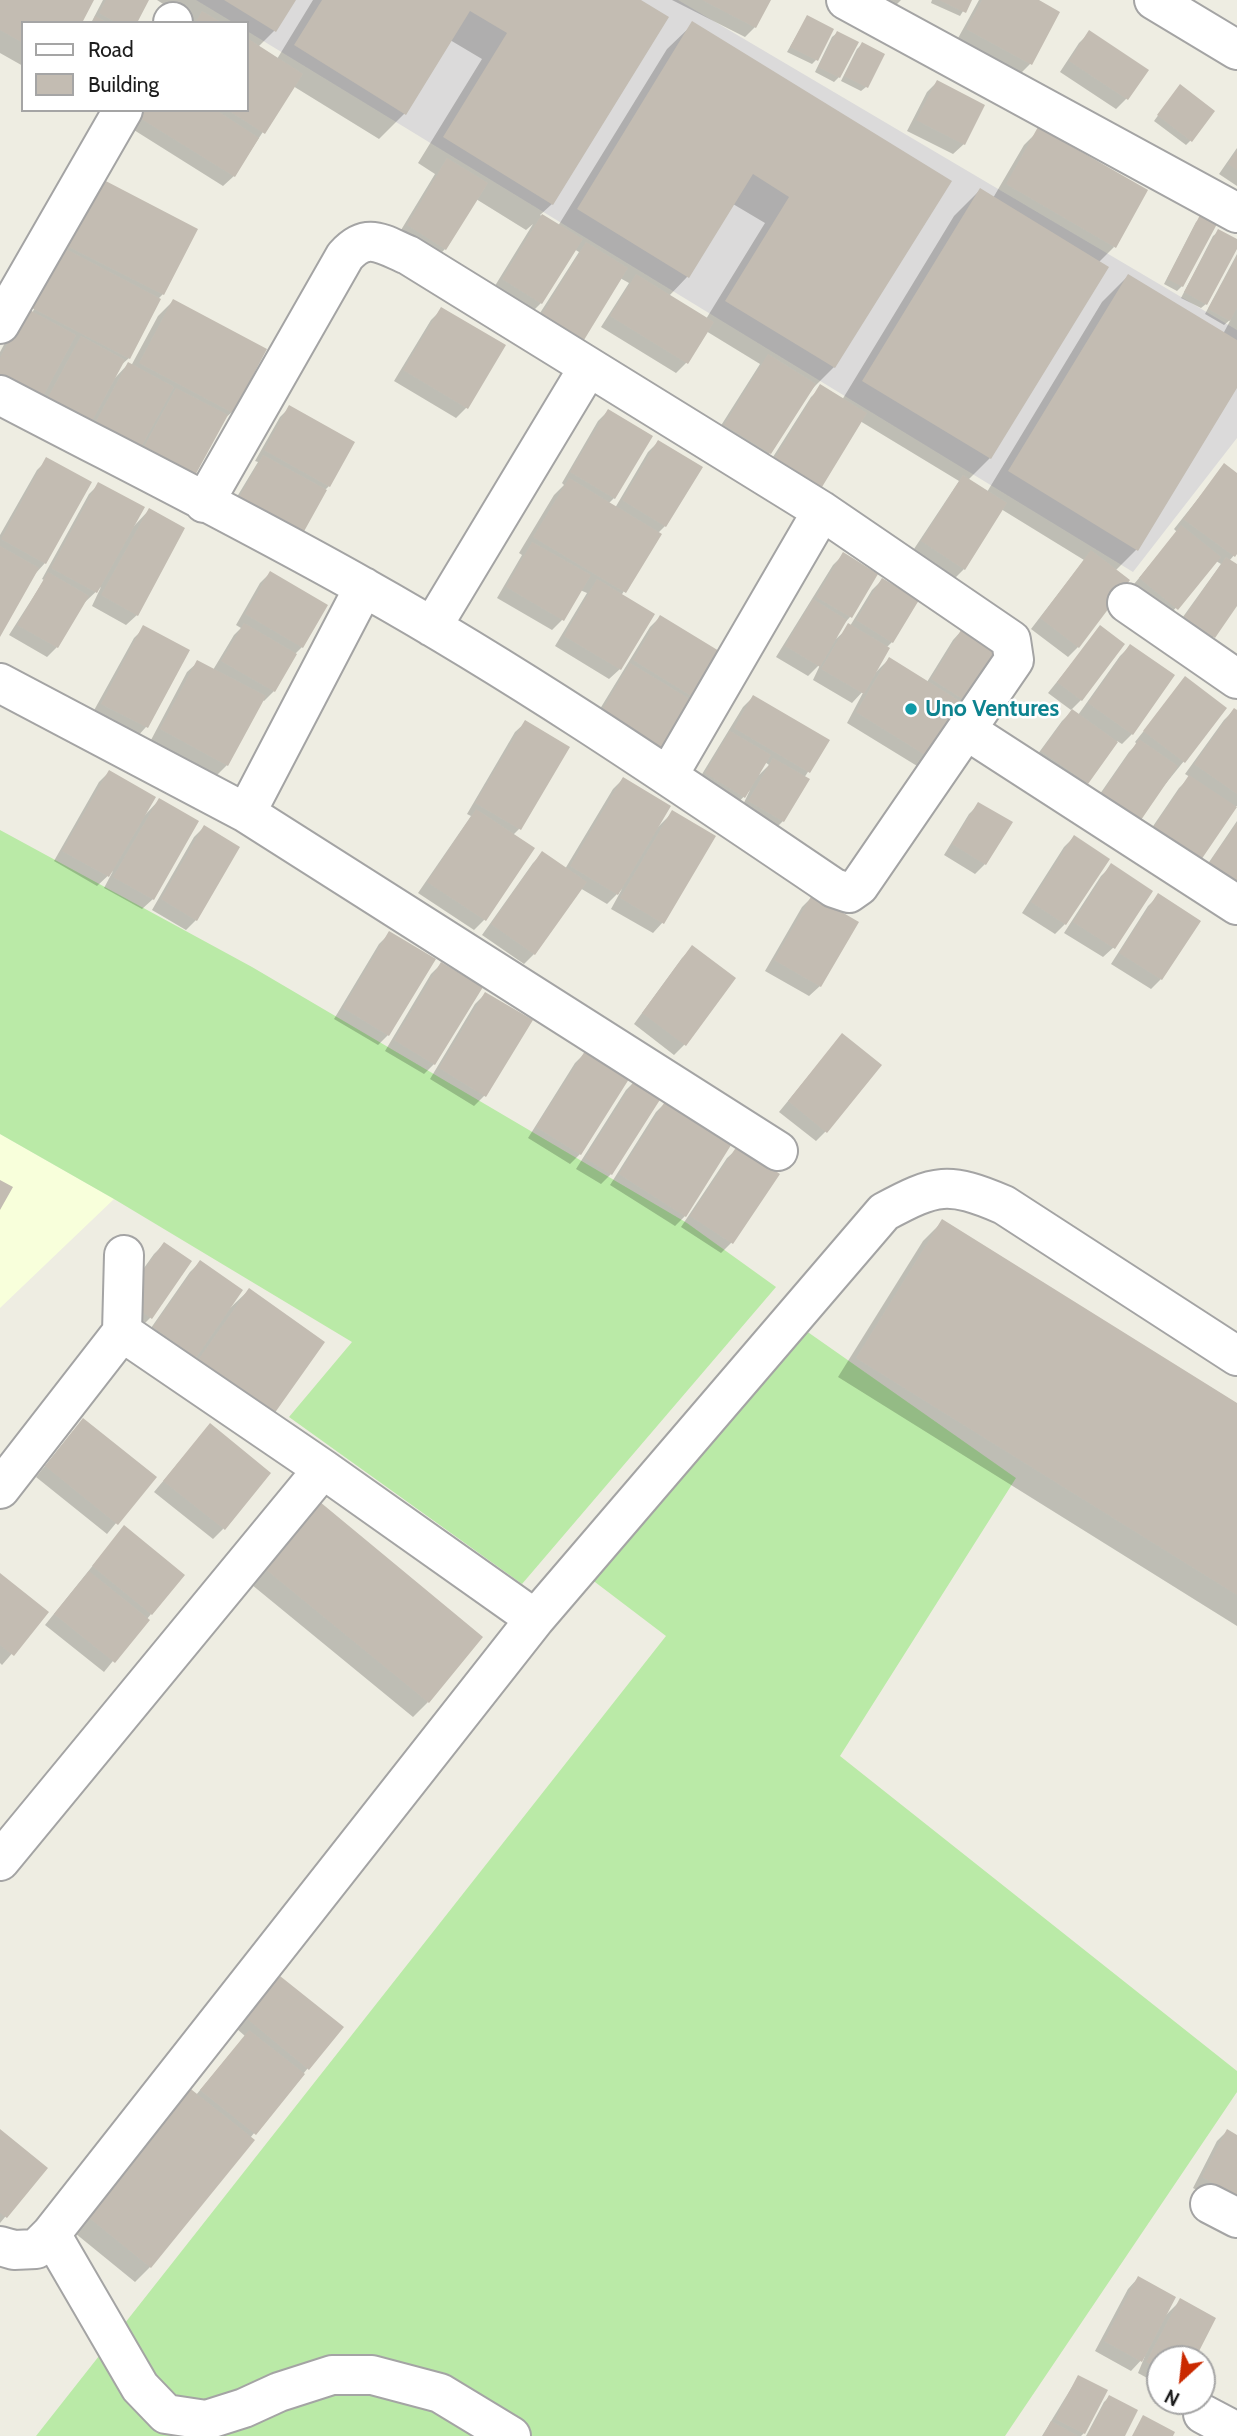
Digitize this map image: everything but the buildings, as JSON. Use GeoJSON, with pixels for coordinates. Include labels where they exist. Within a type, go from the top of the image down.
{"type":"FeatureCollection","features":[{"type":"Feature","properties":{"kind":"street"},"geometry":{"type":"LineString","coordinates":[[846,0],[1237,213]]}},
{"type":"Feature","properties":{"kind":"street"},"geometry":{"type":"LineString","coordinates":[[1154,0],[1237,50]]}},
{"type":"Feature","properties":{"kind":"street"},"geometry":{"type":"LineString","coordinates":[[0,324],[121,112]]}},
{"type":"Feature","properties":{"kind":"street"},"geometry":{"type":"LineString","coordinates":[[0,395],[204,503],[364,587],[668,776],[834,888],[849,893],[859,886],[1014,660],[1011,640],[822,512],[408,256],[372,240],[355,245],[345,256],[204,503]]}},
{"type":"Feature","properties":{"kind":"street"},"geometry":{"type":"LineString","coordinates":[[432,627],[588,368]]}},
{"type":"Feature","properties":{"kind":"street"},"geometry":{"type":"LineString","coordinates":[[668,776],[822,512]]}},
{"type":"Feature","properties":{"kind":"street"},"geometry":{"type":"LineString","coordinates":[[246,813],[364,587]]}},
{"type":"Feature","properties":{"kind":"street"},"geometry":{"type":"LineString","coordinates":[[1127,603],[1237,680]]}},
{"type":"Feature","properties":{"kind":"street"},"geometry":{"type":"LineString","coordinates":[[0,683],[246,813],[778,1150]]}},
{"type":"Feature","properties":{"kind":"street"},"geometry":{"type":"LineString","coordinates":[[980,739],[1237,905]]}},
{"type":"Feature","properties":{"kind":"street"},"geometry":{"type":"LineString","coordinates":[[0,2246],[13,2250],[36,2249],[51,2234],[535,1619],[884,1212],[916,1195],[944,1187],[972,1191],[1004,1205],[1237,1356]]}},
{"type":"Feature","properties":{"kind":"street"},"geometry":{"type":"LineString","coordinates":[[0,1489],[122,1332],[124,1255]]}},
{"type":"Feature","properties":{"kind":"street"},"geometry":{"type":"LineString","coordinates":[[122,1332],[323,1469],[535,1619]]}},
{"type":"Feature","properties":{"kind":"street"},"geometry":{"type":"LineString","coordinates":[[0,1861],[323,1469]]}},
{"type":"Feature","properties":{"kind":"street"},"geometry":{"type":"LineString","coordinates":[[51,2234],[140,2387],[166,2414],[206,2420],[244,2409],[279,2392],[332,2375],[372,2375],[440,2393],[511,2436]]}},
{"type":"Feature","properties":{"kind":"street"},"geometry":{"type":"LineString","coordinates":[[1205,2415],[1237,2431]]}},
{"type":"Feature","properties":{"kind":"shaded area"},"geometry":{"type":"Polygon","coordinates":[[[196,0],[678,0],[1237,330],[1237,438],[1133,572],[248,32],[248,21],[231,21],[196,0]]]}},
{"type":"Feature","properties":{"kind":"shaded area"},"geometry":{"type":"Polygon","coordinates":[[[0,1134],[114,1199],[0,1308],[0,1134]]]}},
{"type":"Feature","properties":{"kind":"green space"},"geometry":{"type":"Polygon","coordinates":[[[0,830],[252,967],[687,1223],[776,1287],[522,1584],[289,1417],[352,1342],[0,1134],[0,830]]]}},
{"type":"Feature","properties":{"kind":"green space"},"geometry":{"type":"Polygon","coordinates":[[[802,1328],[1016,1478],[840,1756],[1237,2071],[1237,2092],[1005,2436],[36,2436],[666,1636],[591,1579],[802,1328]]]}},
{"type":"Feature","properties":{"kind":"place","name":"Uno Ventures"},"geometry":{"type":"Point","coordinates":[911,709]}}]}
